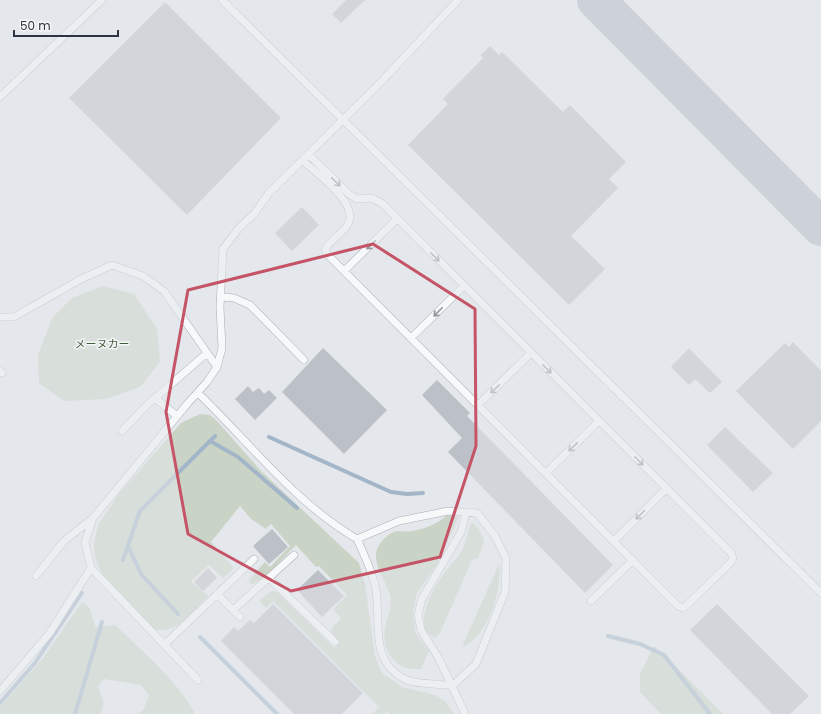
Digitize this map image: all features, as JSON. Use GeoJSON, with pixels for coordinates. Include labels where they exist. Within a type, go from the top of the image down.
{"type":"FeatureCollection","features":[{"type":"Feature","properties":{"kind":"lane"},"geometry":{"type":"LineString","coordinates":[[0,97],[102,0]]}},
{"type":"Feature","properties":{"kind":"lane"},"geometry":{"type":"LineString","coordinates":[[222,0],[821,593]]}},
{"type":"Feature","properties":{"kind":"lane"},"geometry":{"type":"LineString","coordinates":[[36,576],[64,541],[93,518],[177,416],[198,393],[217,367],[222,348],[221,296],[223,249],[239,228],[254,214],[269,193],[343,120],[458,0]]}},
{"type":"Feature","properties":{"kind":"lane"},"geometry":{"type":"LineString","coordinates":[[302,160],[347,204],[350,218],[348,224],[326,246],[326,250],[344,271],[678,606],[682,608],[725,568],[733,558],[731,553],[383,204],[372,198],[357,199],[349,194],[308,154]]}},
{"type":"Feature","properties":{"kind":"lane"},"geometry":{"type":"LineString","coordinates":[[344,271],[397,219]]}},
{"type":"Feature","properties":{"kind":"lane"},"geometry":{"type":"LineString","coordinates":[[0,317],[14,317],[81,279],[112,265],[143,276],[164,291],[217,367]]}},
{"type":"Feature","properties":{"kind":"lane"},"geometry":{"type":"LineString","coordinates":[[411,338],[464,286]]}},
{"type":"Feature","properties":{"kind":"lane"},"geometry":{"type":"LineString","coordinates":[[221,296],[234,298],[250,305],[304,360]]}},
{"type":"Feature","properties":{"kind":"lane"},"geometry":{"type":"LineString","coordinates":[[478,405],[531,353]]}},
{"type":"Feature","properties":{"kind":"lane"},"geometry":{"type":"LineString","coordinates":[[122,431],[155,398],[207,354]]}},
{"type":"Feature","properties":{"kind":"lane"},"geometry":{"type":"LineString","coordinates":[[198,393],[227,421],[281,480],[333,525],[357,539],[368,563],[375,586],[377,638],[384,660],[395,673],[408,680],[452,686]]}},
{"type":"Feature","properties":{"kind":"lane"},"geometry":{"type":"LineString","coordinates":[[155,398],[177,416]]}},
{"type":"Feature","properties":{"kind":"lane"},"geometry":{"type":"LineString","coordinates":[[546,473],[599,421]]}},
{"type":"Feature","properties":{"kind":"lane"},"geometry":{"type":"LineString","coordinates":[[614,541],[667,488]]}},
{"type":"Feature","properties":{"kind":"lane"},"geometry":{"type":"LineString","coordinates":[[357,539],[399,520],[448,511],[477,513],[495,536],[506,558],[505,592],[476,664],[452,686]]}},
{"type":"Feature","properties":{"kind":"lane"},"geometry":{"type":"LineString","coordinates":[[465,714],[438,657],[421,630],[418,614],[427,590],[462,532],[466,512]]}},
{"type":"Feature","properties":{"kind":"lane"},"geometry":{"type":"LineString","coordinates":[[93,518],[85,542],[91,568],[198,680]]}},
{"type":"Feature","properties":{"kind":"lane"},"geometry":{"type":"LineString","coordinates":[[233,610],[294,555]]}},
{"type":"Feature","properties":{"kind":"lane"},"geometry":{"type":"LineString","coordinates":[[164,645],[254,559]]}},
{"type":"Feature","properties":{"kind":"lane"},"geometry":{"type":"LineString","coordinates":[[591,601],[633,560]]}},
{"type":"Feature","properties":{"kind":"lane"},"geometry":{"type":"LineString","coordinates":[[0,691],[49,634],[91,568]]}},
{"type":"Feature","properties":{"kind":"lane"},"geometry":{"type":"LineString","coordinates":[[269,578],[335,642]]}},
{"type":"Feature","properties":{"kind":"lane"},"geometry":{"type":"LineString","coordinates":[[217,594],[240,617]]}},
{"type":"Feature","properties":{"kind":"highlighted area"},"geometry":{"type":"Polygon","coordinates":[[[373,244],[475,309],[476,446],[440,557],[291,591],[188,534],[166,412],[188,290],[373,244]]]}},
{"type":"Feature","properties":{"kind":"green space","name":"メーヌカー"},"geometry":{"type":"Polygon","coordinates":[[[103,286],[134,294],[157,329],[160,362],[140,387],[106,399],[64,401],[39,383],[38,355],[52,318],[72,298],[103,286]]]}},
{"type":"Feature","properties":{"kind":"green space"},"geometry":{"type":"Polygon","coordinates":[[[200,414],[210,415],[216,420],[261,471],[359,563],[365,584],[375,656],[382,673],[402,687],[432,694],[445,701],[454,714],[390,714],[387,712],[383,714],[372,714],[379,707],[273,601],[266,608],[259,601],[271,591],[277,592],[334,648],[340,642],[331,632],[332,628],[341,618],[333,609],[347,595],[319,566],[316,567],[296,545],[275,568],[256,583],[251,584],[249,580],[265,562],[270,567],[290,546],[271,524],[266,529],[251,519],[240,506],[211,542],[234,568],[223,578],[209,565],[191,581],[208,596],[190,615],[176,626],[161,630],[152,629],[103,576],[95,558],[94,543],[98,525],[119,494],[181,423],[200,414]]]}},
{"type":"Feature","properties":{"kind":"green space"},"geometry":{"type":"Polygon","coordinates":[[[447,515],[459,517],[436,566],[417,593],[413,611],[415,632],[429,651],[421,669],[405,668],[398,664],[390,656],[386,645],[384,634],[391,599],[380,573],[376,558],[376,551],[380,544],[390,534],[399,531],[412,531],[426,527],[439,521],[447,515]]]}},
{"type":"Feature","properties":{"kind":"green space"},"geometry":{"type":"Polygon","coordinates":[[[472,522],[479,529],[484,541],[478,558],[472,560],[440,633],[435,638],[428,633],[425,626],[424,618],[429,599],[438,582],[462,550],[472,522]]]}},
{"type":"Feature","properties":{"kind":"green space"},"geometry":{"type":"Polygon","coordinates":[[[499,564],[499,586],[492,611],[479,633],[471,642],[462,647],[499,564]]]}},
{"type":"Feature","properties":{"kind":"green space"},"geometry":{"type":"Polygon","coordinates":[[[82,602],[90,608],[95,627],[115,625],[158,666],[178,688],[194,712],[193,714],[138,714],[144,709],[149,695],[141,685],[104,679],[98,687],[104,704],[100,714],[0,714],[0,707],[43,658],[82,602]]]}},
{"type":"Feature","properties":{"kind":"green space"},"geometry":{"type":"Polygon","coordinates":[[[654,646],[723,714],[661,714],[640,692],[640,674],[654,646]]]}},
{"type":"Feature","properties":{"kind":"building"},"geometry":{"type":"Polygon","coordinates":[[[346,0],[365,0],[341,23],[332,14],[346,0]]]}},
{"type":"Feature","properties":{"kind":"building"},"geometry":{"type":"Polygon","coordinates":[[[165,2],[281,118],[187,215],[69,98],[165,2]]]}},
{"type":"Feature","properties":{"kind":"building"},"geometry":{"type":"Polygon","coordinates":[[[490,46],[499,55],[502,52],[563,112],[570,105],[626,162],[609,179],[618,188],[571,236],[605,269],[569,305],[408,145],[448,104],[443,99],[483,58],[481,55],[490,46]]]}},
{"type":"Feature","properties":{"kind":"building"},"geometry":{"type":"Polygon","coordinates":[[[302,207],[319,225],[292,251],[275,233],[302,207]]]}},
{"type":"Feature","properties":{"kind":"building"},"geometry":{"type":"Polygon","coordinates":[[[793,342],[821,371],[821,421],[793,449],[736,391],[785,343],[789,347],[793,342]]]}},
{"type":"Feature","properties":{"kind":"building"},"geometry":{"type":"Polygon","coordinates":[[[323,348],[387,410],[344,454],[282,392],[323,348]]]}},
{"type":"Feature","properties":{"kind":"building"},"geometry":{"type":"Polygon","coordinates":[[[689,348],[722,382],[710,393],[695,379],[689,385],[671,367],[689,348]]]}},
{"type":"Feature","properties":{"kind":"building"},"geometry":{"type":"Polygon","coordinates":[[[437,380],[470,413],[467,416],[613,565],[585,593],[448,452],[462,438],[422,395],[437,380]]]}},
{"type":"Feature","properties":{"kind":"building"},"geometry":{"type":"Polygon","coordinates":[[[248,386],[253,392],[259,388],[264,394],[269,390],[277,398],[255,420],[235,399],[248,386]]]}},
{"type":"Feature","properties":{"kind":"building"},"geometry":{"type":"Polygon","coordinates":[[[725,427],[773,473],[753,492],[707,445],[725,427]]]}},
{"type":"Feature","properties":{"kind":"building"},"geometry":{"type":"Polygon","coordinates":[[[272,529],[288,547],[269,564],[253,546],[272,529]]]}},
{"type":"Feature","properties":{"kind":"building"},"geometry":{"type":"Polygon","coordinates":[[[208,568],[217,578],[203,591],[194,582],[208,568]]]}},
{"type":"Feature","properties":{"kind":"building"},"geometry":{"type":"Polygon","coordinates":[[[318,570],[344,596],[322,617],[297,590],[318,570]]]}},
{"type":"Feature","properties":{"kind":"building"},"geometry":{"type":"Polygon","coordinates":[[[273,604],[363,693],[342,714],[294,714],[221,641],[234,627],[238,631],[250,620],[254,623],[273,604]]]}},
{"type":"Feature","properties":{"kind":"building"},"geometry":{"type":"Polygon","coordinates":[[[717,604],[809,696],[790,714],[772,714],[690,630],[717,604]]]}},
{"type":"Feature","properties":{"kind":"waterway"},"geometry":{"type":"LineString","coordinates":[[123,560],[140,511],[215,436]]}},
{"type":"Feature","properties":{"kind":"waterway"},"geometry":{"type":"LineString","coordinates":[[269,437],[391,492],[407,494],[423,493]]}},
{"type":"Feature","properties":{"kind":"waterway"},"geometry":{"type":"LineString","coordinates":[[210,441],[238,457],[297,508]]}},
{"type":"Feature","properties":{"kind":"waterway"},"geometry":{"type":"LineString","coordinates":[[128,546],[141,574],[178,614]]}},
{"type":"Feature","properties":{"kind":"waterway"},"geometry":{"type":"LineString","coordinates":[[0,703],[35,663],[82,593]]}},
{"type":"Feature","properties":{"kind":"waterway"},"geometry":{"type":"LineString","coordinates":[[75,714],[102,622]]}},
{"type":"Feature","properties":{"kind":"waterway"},"geometry":{"type":"LineString","coordinates":[[608,636],[640,644],[664,655],[710,714]]}},
{"type":"Feature","properties":{"kind":"waterway"},"geometry":{"type":"LineString","coordinates":[[200,637],[277,714]]}},
{"type":"Feature","properties":{"kind":"taxiway"},"geometry":{"type":"LineString","coordinates":[[596,0],[821,227]]}}]}
